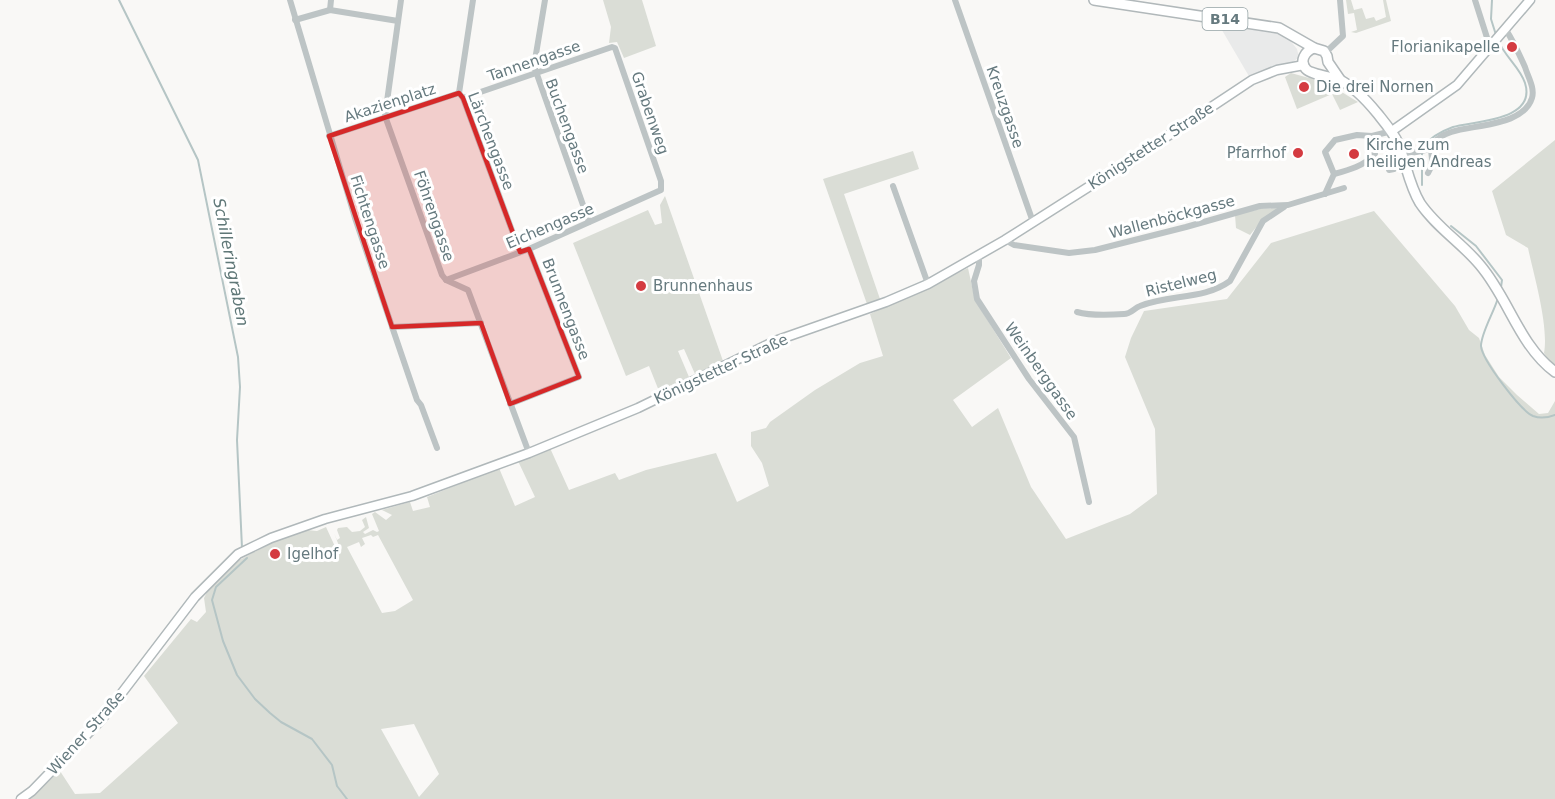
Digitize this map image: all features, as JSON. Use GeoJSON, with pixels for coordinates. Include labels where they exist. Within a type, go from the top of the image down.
{"type":"FeatureCollection","features":[{"type":"Feature","properties":{"kind":"main road","name":"B14"},"geometry":{"type":"LineString","coordinates":[[1094,0],[1270,25],[1286,30],[1319,49],[1327,58]]}},
{"type":"Feature","properties":{"kind":"main road"},"geometry":{"type":"LineString","coordinates":[[1392,131],[1457,86],[1530,0]]}},
{"type":"Feature","properties":{"kind":"main road"},"geometry":{"type":"LineString","coordinates":[[1294,36],[1304,61],[1312,73],[1319,73],[1341,81],[1367,102],[1392,131],[1420,203],[1437,224],[1480,265],[1502,295],[1529,347],[1555,372]]}},
{"type":"Feature","properties":{"kind":"main road"},"geometry":{"type":"LineString","coordinates":[[1304,61],[1307,51],[1314,48]]}},
{"type":"Feature","properties":{"kind":"main road"},"geometry":{"type":"LineString","coordinates":[[1319,73],[1325,69],[1327,58]]}},
{"type":"Feature","properties":{"kind":"main road"},"geometry":{"type":"LineString","coordinates":[[1327,58],[1341,81]]}},
{"type":"Feature","properties":{"kind":"main road","name":"Königstetter Straße"},"geometry":{"type":"LineString","coordinates":[[147,662],[203,588],[238,554],[253,546],[325,519],[412,496],[529,453],[638,408],[775,341],[885,302],[928,284],[1005,240],[1252,80],[1304,61]]}},
{"type":"Feature","properties":{"kind":"main road","name":"Wiener Straße"},"geometry":{"type":"LineString","coordinates":[[21,799],[32,791],[102,719],[147,662]]}},
{"type":"Feature","properties":{"kind":"street","name":"Fichtengasse"},"geometry":{"type":"LineString","coordinates":[[290,0],[329,136],[417,400],[437,448]]}},
{"type":"Feature","properties":{"kind":"street"},"geometry":{"type":"LineString","coordinates":[[330,10],[331,0]]}},
{"type":"Feature","properties":{"kind":"street","name":"Föhrengasse"},"geometry":{"type":"LineString","coordinates":[[401,0],[385,116],[442,276],[468,290],[529,453]]}},
{"type":"Feature","properties":{"kind":"street","name":"Lärchengasse"},"geometry":{"type":"LineString","coordinates":[[473,0],[461,95],[520,252]]}},
{"type":"Feature","properties":{"kind":"street","name":"Buchengasse"},"geometry":{"type":"LineString","coordinates":[[544,0],[534,66],[589,222]]}},
{"type":"Feature","properties":{"kind":"street","name":"Kreuzgasse"},"geometry":{"type":"LineString","coordinates":[[956,0],[1033,222]]}},
{"type":"Feature","properties":{"kind":"street"},"geometry":{"type":"LineString","coordinates":[[1327,58],[1343,36],[1340,0]]}},
{"type":"Feature","properties":{"kind":"street"},"geometry":{"type":"LineString","coordinates":[[1475,0],[1492,44]]}},
{"type":"Feature","properties":{"kind":"street"},"geometry":{"type":"LineString","coordinates":[[295,20],[330,10],[398,21]]}},
{"type":"Feature","properties":{"kind":"street"},"geometry":{"type":"LineString","coordinates":[[1428,150],[1432,144],[1445,135],[1501,122],[1528,106],[1532,98],[1531,82],[1517,46],[1506,30]]}},
{"type":"Feature","properties":{"kind":"street","name":"Tannengasse"},"geometry":{"type":"LineString","coordinates":[[461,95],[612,47]]}},
{"type":"Feature","properties":{"kind":"street","name":"Grabenweg"},"geometry":{"type":"LineString","coordinates":[[612,47],[615,48],[661,181],[661,190]]}},
{"type":"Feature","properties":{"kind":"street","name":"Akazienplatz"},"geometry":{"type":"LineString","coordinates":[[329,136],[385,116],[461,95]]}},
{"type":"Feature","properties":{"kind":"street"},"geometry":{"type":"LineString","coordinates":[[1325,194],[1334,174],[1325,152],[1335,140],[1357,135],[1372,136],[1392,131]]}},
{"type":"Feature","properties":{"kind":"street"},"geometry":{"type":"LineString","coordinates":[[1334,174],[1359,166],[1375,154],[1372,136]]}},
{"type":"Feature","properties":{"kind":"street"},"geometry":{"type":"LineString","coordinates":[[1389,170],[1394,169],[1404,158],[1417,151],[1428,150]]}},
{"type":"Feature","properties":{"kind":"street"},"geometry":{"type":"LineString","coordinates":[[1428,150],[1433,162],[1428,173]]}},
{"type":"Feature","properties":{"kind":"street"},"geometry":{"type":"LineString","coordinates":[[892,186],[928,284]]}},
{"type":"Feature","properties":{"kind":"street","name":"Wallenböckgasse"},"geometry":{"type":"LineString","coordinates":[[1005,240],[1014,245],[1069,253],[1130,242],[1260,206],[1288,205],[1344,188]]}},
{"type":"Feature","properties":{"kind":"street","name":"Eichengasse"},"geometry":{"type":"LineString","coordinates":[[446,280],[529,249],[661,190]]}},
{"type":"Feature","properties":{"kind":"street","name":"Ristelweg"},"geometry":{"type":"LineString","coordinates":[[1077,312],[1128,314],[1138,306],[1194,296],[1223,286],[1230,281],[1263,221],[1272,213],[1288,205]]}},
{"type":"Feature","properties":{"kind":"street","name":"Brunnengasse"},"geometry":{"type":"LineString","coordinates":[[510,404],[579,377],[529,249]]}},
{"type":"Feature","properties":{"kind":"street","name":"Weinberggasse"},"geometry":{"type":"LineString","coordinates":[[979,255],[975,281],[977,299],[1029,379],[1074,437],[1089,502]]}},
{"type":"Feature","properties":{"kind":"street"},"geometry":{"type":"LineString","coordinates":[[392,327],[481,323]]}},
{"type":"Feature","properties":{"kind":"highlighted area"},"geometry":{"type":"Polygon","coordinates":[[[459,93],[463,98],[520,252],[529,249],[579,377],[510,404],[481,323],[392,327],[329,136],[459,93]]]}},
{"type":"Feature","properties":{"kind":"shaded area"},"geometry":{"type":"Polygon","coordinates":[[[603,0],[642,0],[656,46],[624,58],[617,42],[609,43],[611,27],[603,0]]]}},
{"type":"Feature","properties":{"kind":"shaded area"},"geometry":{"type":"Polygon","coordinates":[[[1346,0],[1351,0],[1354,10],[1362,8],[1366,19],[1374,17],[1376,21],[1386,17],[1383,0],[1386,0],[1391,21],[1356,33],[1351,32],[1357,30],[1354,13],[1348,14],[1346,0]]]}},
{"type":"Feature","properties":{"kind":"shaded area"},"geometry":{"type":"Polygon","coordinates":[[[1219,25],[1277,33],[1289,39],[1297,49],[1299,57],[1292,63],[1262,71],[1250,78],[1219,25]]]}},
{"type":"Feature","properties":{"kind":"shaded area"},"geometry":{"type":"Polygon","coordinates":[[[1291,73],[1330,80],[1340,91],[1358,102],[1340,110],[1332,94],[1297,109],[1285,77],[1291,73]]]}},
{"type":"Feature","properties":{"kind":"shaded area"},"geometry":{"type":"Polygon","coordinates":[[[1555,140],[1555,369],[1544,353],[1543,315],[1528,248],[1506,235],[1492,191],[1555,140]]]}},
{"type":"Feature","properties":{"kind":"shaded area"},"geometry":{"type":"Polygon","coordinates":[[[913,151],[919,169],[844,194],[880,299],[867,304],[823,179],[913,151]]]}},
{"type":"Feature","properties":{"kind":"shaded area"},"geometry":{"type":"Polygon","coordinates":[[[665,196],[723,361],[695,374],[684,349],[678,351],[689,377],[659,391],[649,366],[626,376],[573,243],[648,210],[655,225],[662,223],[660,205],[665,196]]]}},
{"type":"Feature","properties":{"kind":"shaded area"},"geometry":{"type":"Polygon","coordinates":[[[1279,208],[1262,220],[1250,235],[1236,228],[1235,215],[1260,209],[1279,208]]]}},
{"type":"Feature","properties":{"kind":"shaded area"},"geometry":{"type":"Polygon","coordinates":[[[1374,211],[1455,306],[1469,330],[1479,338],[1485,355],[1499,377],[1539,414],[1548,413],[1555,401],[1555,799],[29,799],[60,771],[75,794],[100,793],[178,723],[144,676],[191,619],[197,622],[206,612],[204,598],[208,590],[234,563],[271,543],[307,530],[317,531],[326,527],[338,553],[341,551],[334,533],[337,540],[340,538],[338,528],[347,527],[352,532],[360,531],[365,527],[362,520],[366,517],[369,528],[363,532],[365,534],[373,530],[377,532],[379,531],[372,514],[375,512],[386,520],[392,515],[382,510],[410,502],[413,511],[430,507],[427,497],[499,468],[515,506],[535,497],[518,461],[550,448],[569,490],[615,473],[619,480],[646,470],[716,453],[737,502],[769,486],[762,463],[751,446],[751,432],[766,428],[770,422],[815,390],[860,363],[883,356],[870,314],[968,268],[975,300],[1011,358],[953,400],[972,427],[998,408],[1031,487],[1066,539],[1130,514],[1157,494],[1155,429],[1125,357],[1144,311],[1227,299],[1271,243],[1374,211]],[[371,535],[362,538],[365,544],[361,547],[359,542],[347,547],[382,613],[395,611],[413,600],[378,535],[373,537],[371,535]],[[414,724],[381,729],[419,797],[439,774],[414,724]]]}},
{"type":"Feature","properties":{"kind":"waterway","name":"Schilleringraben"},"geometry":{"type":"LineString","coordinates":[[119,0],[198,160],[238,357],[240,387],[237,440],[242,548]]}},
{"type":"Feature","properties":{"kind":"waterway"},"geometry":{"type":"LineString","coordinates":[[1492,0],[1491,19],[1496,35]]}},
{"type":"Feature","properties":{"kind":"waterway"},"geometry":{"type":"LineString","coordinates":[[1422,185],[1422,148],[1432,138],[1453,127],[1501,117],[1522,105],[1526,96],[1525,83],[1498,40]]}},
{"type":"Feature","properties":{"kind":"waterway"},"geometry":{"type":"LineString","coordinates":[[1451,226],[1476,246],[1502,280],[1501,287]]}},
{"type":"Feature","properties":{"kind":"waterway"},"geometry":{"type":"LineString","coordinates":[[1498,298],[1483,335],[1481,346],[1483,353],[1503,384],[1527,412],[1539,418],[1555,415]]}},
{"type":"Feature","properties":{"kind":"waterway","name":"Schilleringraben"},"geometry":{"type":"LineString","coordinates":[[247,558],[216,587],[212,600],[223,641],[237,675],[255,699],[270,713],[281,722],[312,739],[332,765],[337,786],[347,799]]}},
{"type":"Feature","properties":{"kind":"place","name":"Florianikapelle"},"geometry":{"type":"Point","coordinates":[1512,47]}},
{"type":"Feature","properties":{"kind":"place","name":"Die drei Nornen"},"geometry":{"type":"Point","coordinates":[1304,87]}},
{"type":"Feature","properties":{"kind":"place","name":"Pfarrhof"},"geometry":{"type":"Point","coordinates":[1298,153]}},
{"type":"Feature","properties":{"kind":"place","name":"Kirche zum heiligen Andreas"},"geometry":{"type":"Point","coordinates":[1354,154]}},
{"type":"Feature","properties":{"kind":"place","name":"Brunnenhaus"},"geometry":{"type":"Point","coordinates":[641,286]}},
{"type":"Feature","properties":{"kind":"place","name":"Igelhof"},"geometry":{"type":"Point","coordinates":[275,554]}}]}
